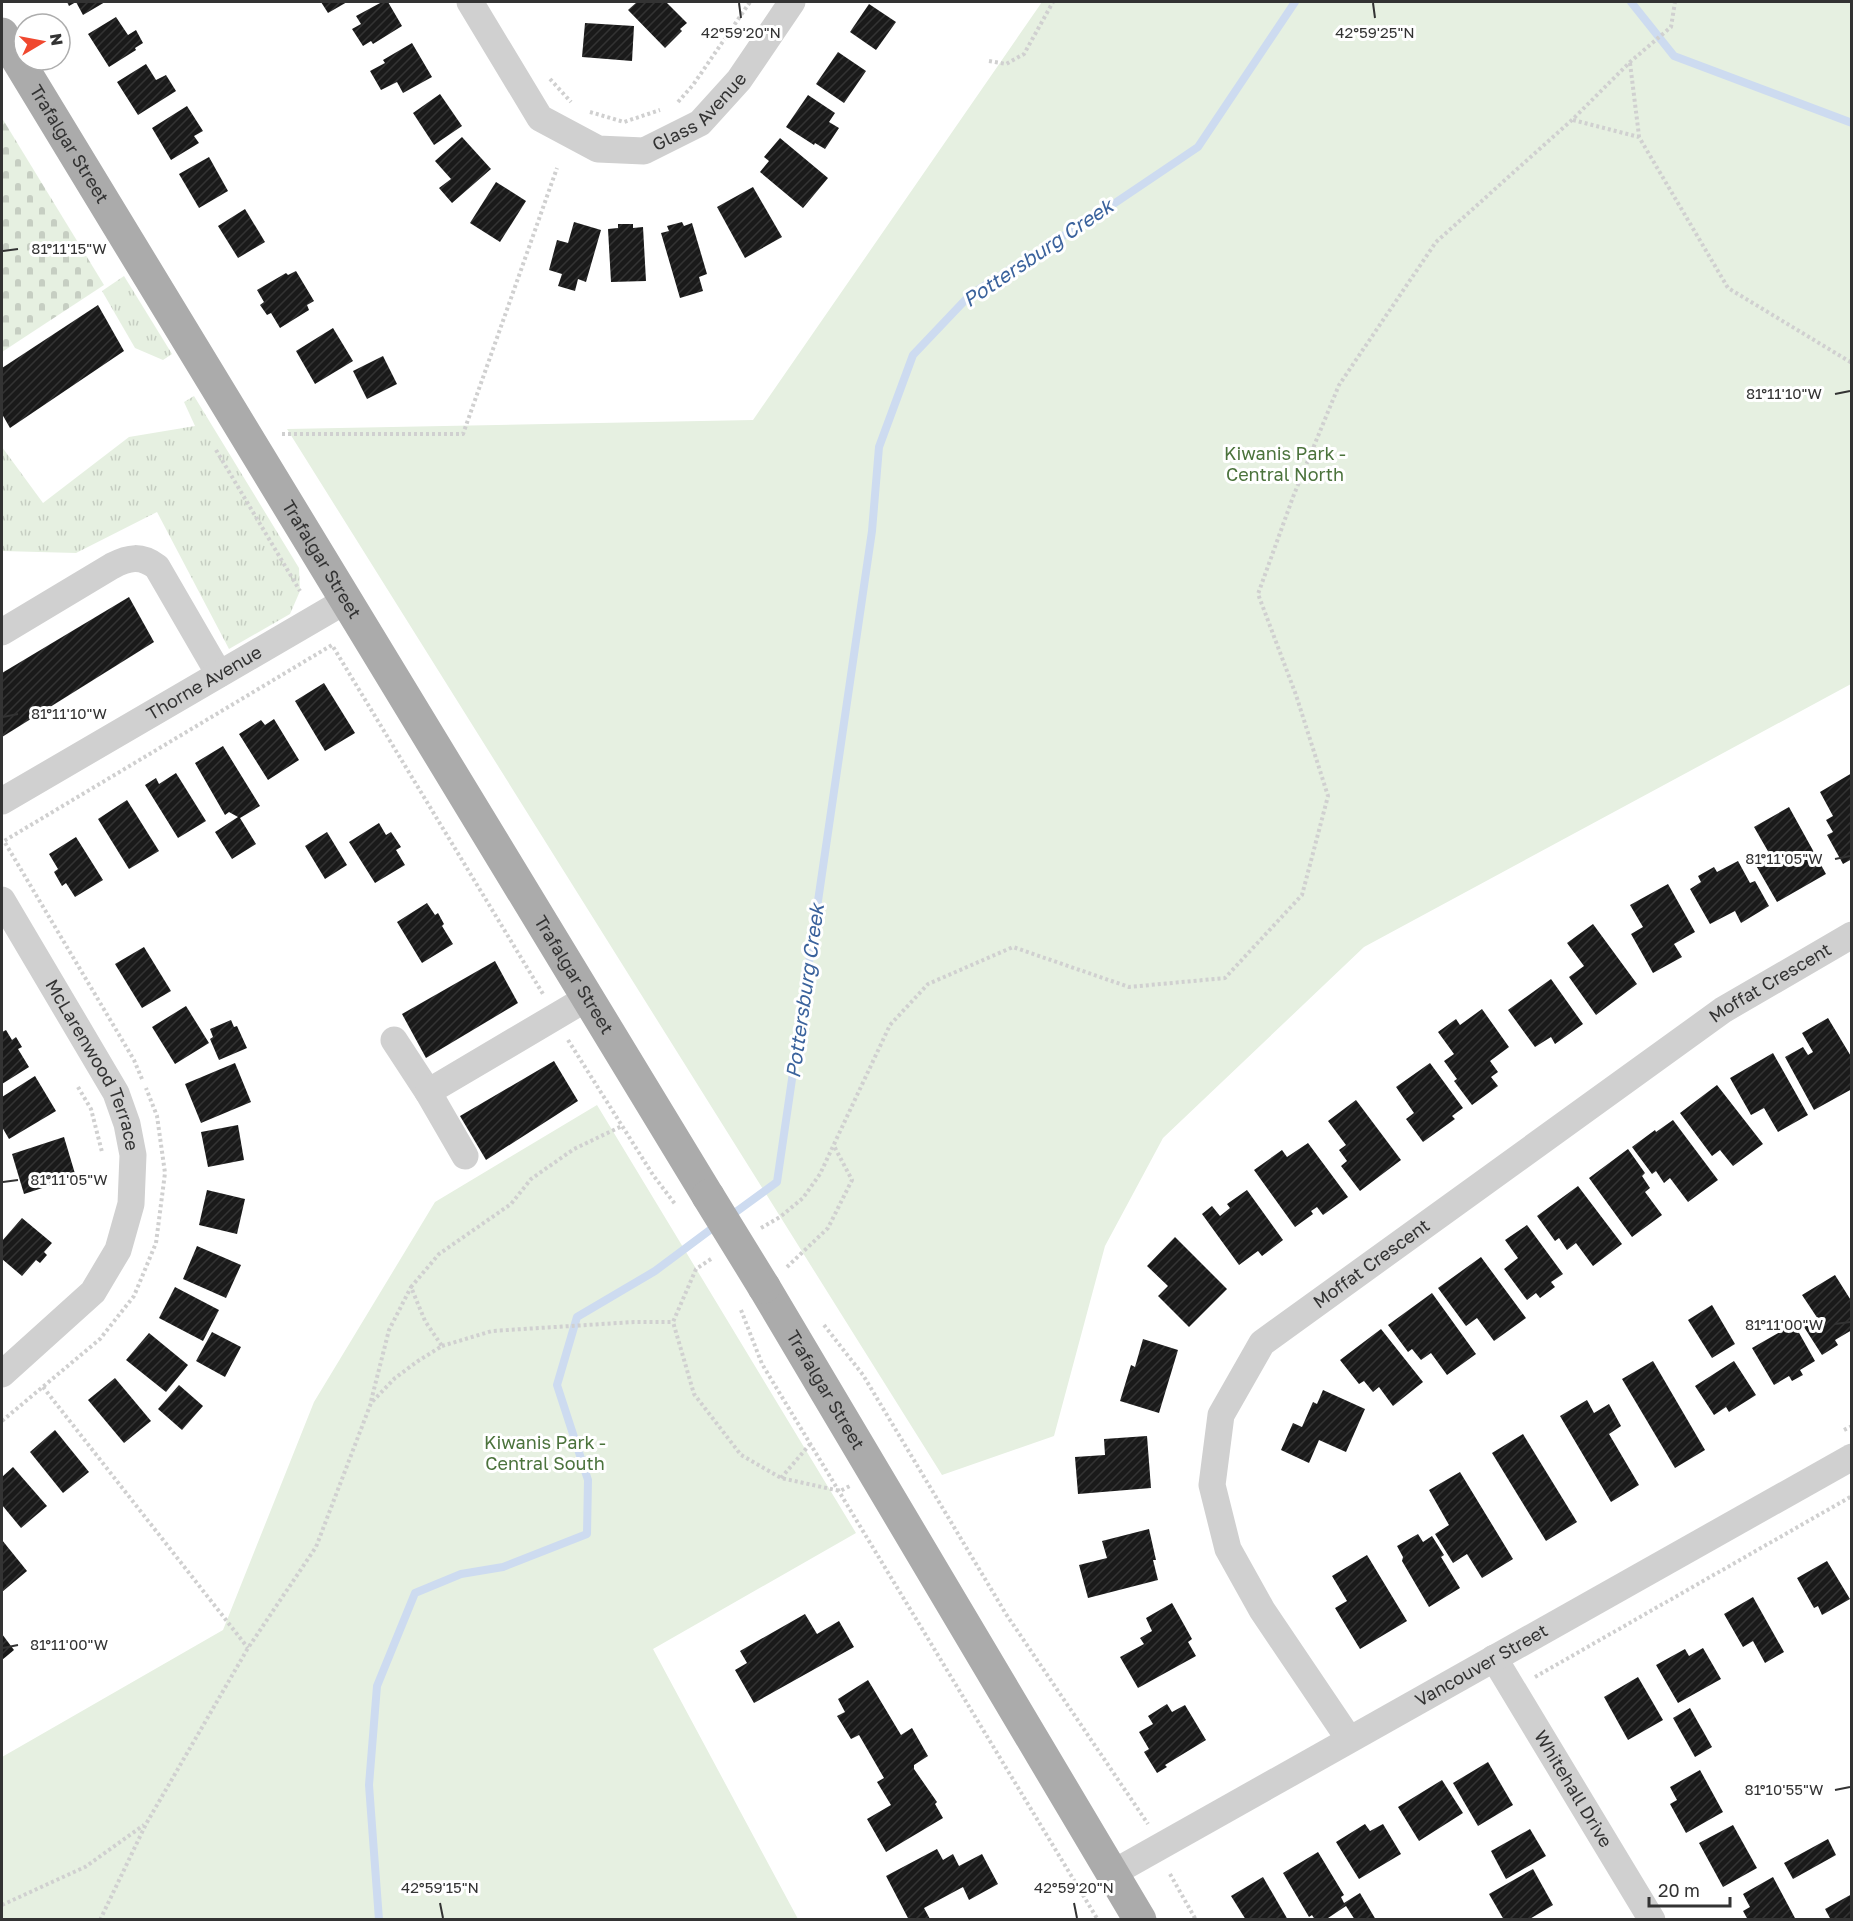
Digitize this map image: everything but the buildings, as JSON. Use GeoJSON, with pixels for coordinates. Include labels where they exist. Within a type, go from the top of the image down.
{"type":"FeatureCollection","features":[{"type":"Feature","properties":{"kind":"main road","name":"Trafalgar Street"},"geometry":{"type":"LineString","coordinates":[[6,50],[708,1196],[1140,1920]]}},
{"type":"Feature","properties":{"kind":"street","name":"Glass Avenue"},"geometry":{"type":"LineString","coordinates":[[470,2],[540,118],[598,149],[644,151],[700,123],[739,80],[792,2]]}},
{"type":"Feature","properties":{"kind":"street"},"geometry":{"type":"LineString","coordinates":[[2,632],[112,566],[128,558],[141,558],[157,567],[219,674]]}},
{"type":"Feature","properties":{"kind":"street","name":"Thorne Avenue"},"geometry":{"type":"LineString","coordinates":[[2,801],[345,601]]}},
{"type":"Feature","properties":{"kind":"street","name":"McLarenwood Terrace"},"geometry":{"type":"LineString","coordinates":[[2,900],[116,1093],[127,1124],[133,1155],[131,1204],[118,1250],[93,1292],[2,1374]]}},
{"type":"Feature","properties":{"kind":"street","name":"Moffat Crescent"},"geometry":{"type":"LineString","coordinates":[[1349,1739],[1262,1610],[1228,1549],[1212,1485],[1221,1415],[1262,1343],[1723,1010],[1851,935]]}},
{"type":"Feature","properties":{"kind":"street"},"geometry":{"type":"LineString","coordinates":[[428,1092],[587,999]]}},
{"type":"Feature","properties":{"kind":"street"},"geometry":{"type":"LineString","coordinates":[[394,1040],[428,1092],[465,1156]]}},
{"type":"Feature","properties":{"kind":"street","name":"Vancouver Street"},"geometry":{"type":"LineString","coordinates":[[1113,1873],[1851,1458]]}},
{"type":"Feature","properties":{"kind":"street","name":"Whitehall Drive"},"geometry":{"type":"LineString","coordinates":[[1494,1658],[1652,1920]]}},
{"type":"Feature","properties":{"kind":"path"},"geometry":{"type":"LineString","coordinates":[[675,105],[693,85],[750,2]]}},
{"type":"Feature","properties":{"kind":"path"},"geometry":{"type":"LineString","coordinates":[[989,61],[1006,63],[1024,54],[1053,2]]}},
{"type":"Feature","properties":{"kind":"path"},"geometry":{"type":"LineString","coordinates":[[752,1234],[780,1217],[803,1198],[820,1174],[890,1025],[928,984],[1014,947],[1129,987],[1225,978],[1302,895],[1328,796],[1296,695],[1258,594],[1293,497],[1339,386],[1436,242],[1573,119],[1630,62],[1671,27],[1675,2]]}},
{"type":"Feature","properties":{"kind":"path"},"geometry":{"type":"LineString","coordinates":[[1630,62],[1639,137],[1728,288],[1786,321],[1851,363]]}},
{"type":"Feature","properties":{"kind":"path"},"geometry":{"type":"LineString","coordinates":[[547,75],[577,108]]}},
{"type":"Feature","properties":{"kind":"path"},"geometry":{"type":"LineString","coordinates":[[586,111],[624,122],[665,109]]}},
{"type":"Feature","properties":{"kind":"path"},"geometry":{"type":"LineString","coordinates":[[1573,119],[1639,137]]}},
{"type":"Feature","properties":{"kind":"path"},"geometry":{"type":"LineString","coordinates":[[282,434],[463,434],[557,168]]}},
{"type":"Feature","properties":{"kind":"path"},"geometry":{"type":"LineString","coordinates":[[212,442],[300,591]]}},
{"type":"Feature","properties":{"kind":"path"},"geometry":{"type":"LineString","coordinates":[[2,1421],[100,1339],[134,1296],[156,1243],[165,1173],[157,1116],[134,1060],[4,841],[332,645],[622,1126],[653,1175],[677,1206]]}},
{"type":"Feature","properties":{"kind":"path"},"geometry":{"type":"LineString","coordinates":[[75,1081],[91,1109],[104,1159]]}},
{"type":"Feature","properties":{"kind":"path"},"geometry":{"type":"LineString","coordinates":[[100,1920],[146,1824],[248,1648],[316,1547],[371,1403],[389,1330],[411,1287],[439,1254],[511,1204],[531,1179],[574,1149],[622,1126]]}},
{"type":"Feature","properties":{"kind":"path"},"geometry":{"type":"LineString","coordinates":[[834,1146],[852,1180],[828,1228],[761,1286],[762,1364],[1098,1920]]}},
{"type":"Feature","properties":{"kind":"path"},"geometry":{"type":"LineString","coordinates":[[714,1257],[696,1269],[672,1322],[694,1394],[741,1455],[781,1478],[840,1491],[874,1472]]}},
{"type":"Feature","properties":{"kind":"path"},"geometry":{"type":"LineString","coordinates":[[411,1287],[425,1321],[442,1346]]}},
{"type":"Feature","properties":{"kind":"path"},"geometry":{"type":"LineString","coordinates":[[819,1319],[863,1375],[1006,1614],[1148,1825],[1158,1819]]}},
{"type":"Feature","properties":{"kind":"path"},"geometry":{"type":"LineString","coordinates":[[371,1403],[395,1378],[442,1346],[492,1331],[634,1322],[672,1322]]}},
{"type":"Feature","properties":{"kind":"path"},"geometry":{"type":"LineString","coordinates":[[43,1387],[248,1648]]}},
{"type":"Feature","properties":{"kind":"path"},"geometry":{"type":"LineString","coordinates":[[781,1478],[811,1443]]}},
{"type":"Feature","properties":{"kind":"path"},"geometry":{"type":"LineString","coordinates":[[1541,1687],[1535,1677],[1851,1496]]}},
{"type":"Feature","properties":{"kind":"path"},"geometry":{"type":"LineString","coordinates":[[2,1905],[85,1867],[146,1824]]}},
{"type":"Feature","properties":{"kind":"path"},"geometry":{"type":"LineString","coordinates":[[1170,1874],[1196,1920]]}},
{"type":"Feature","properties":{"kind":"green space","name":"Kiwanis Park - Central North"},"geometry":{"type":"Polygon","coordinates":[[[1042,2],[1851,2],[1851,684],[1364,947],[1163,1138],[1105,1246],[1054,1436],[942,1475],[287,429],[753,420],[1042,2]]]}},
{"type":"Feature","properties":{"kind":"green space"},"geometry":{"type":"Polygon","coordinates":[[[2,118],[104,285],[2,352],[2,118]]]}},
{"type":"Feature","properties":{"kind":"green space"},"geometry":{"type":"Polygon","coordinates":[[[124,276],[172,354],[163,360],[135,348],[102,291],[124,276]]]}},
{"type":"Feature","properties":{"kind":"green space"},"geometry":{"type":"Polygon","coordinates":[[[194,396],[299,568],[300,591],[290,614],[229,649],[157,512],[76,553],[2,551],[2,447],[43,503],[129,437],[195,426],[184,402],[194,396]]]}},
{"type":"Feature","properties":{"kind":"green space","name":"Kiwanis Park - Central South"},"geometry":{"type":"Polygon","coordinates":[[[597,1105],[856,1533],[653,1649],[798,1919],[2,1919],[2,1757],[223,1630],[314,1402],[435,1202],[597,1105]]]}},
{"type":"Feature","properties":{"kind":"waterway","name":"Pottersburg Creek"},"geometry":{"type":"LineString","coordinates":[[729,1217],[777,1182],[872,531],[879,447],[913,355],[970,295],[1112,205],[1198,147],[1295,2]]}},
{"type":"Feature","properties":{"kind":"waterway"},"geometry":{"type":"LineString","coordinates":[[1631,2],[1674,56],[1852,123]]}},
{"type":"Feature","properties":{"kind":"waterway","name":"Pottersburg Creek"},"geometry":{"type":"LineString","coordinates":[[379,1920],[369,1785],[377,1686],[415,1593],[461,1574],[503,1567],[587,1534],[588,1480],[557,1385],[577,1317],[655,1271],[718,1224]]}}]}
